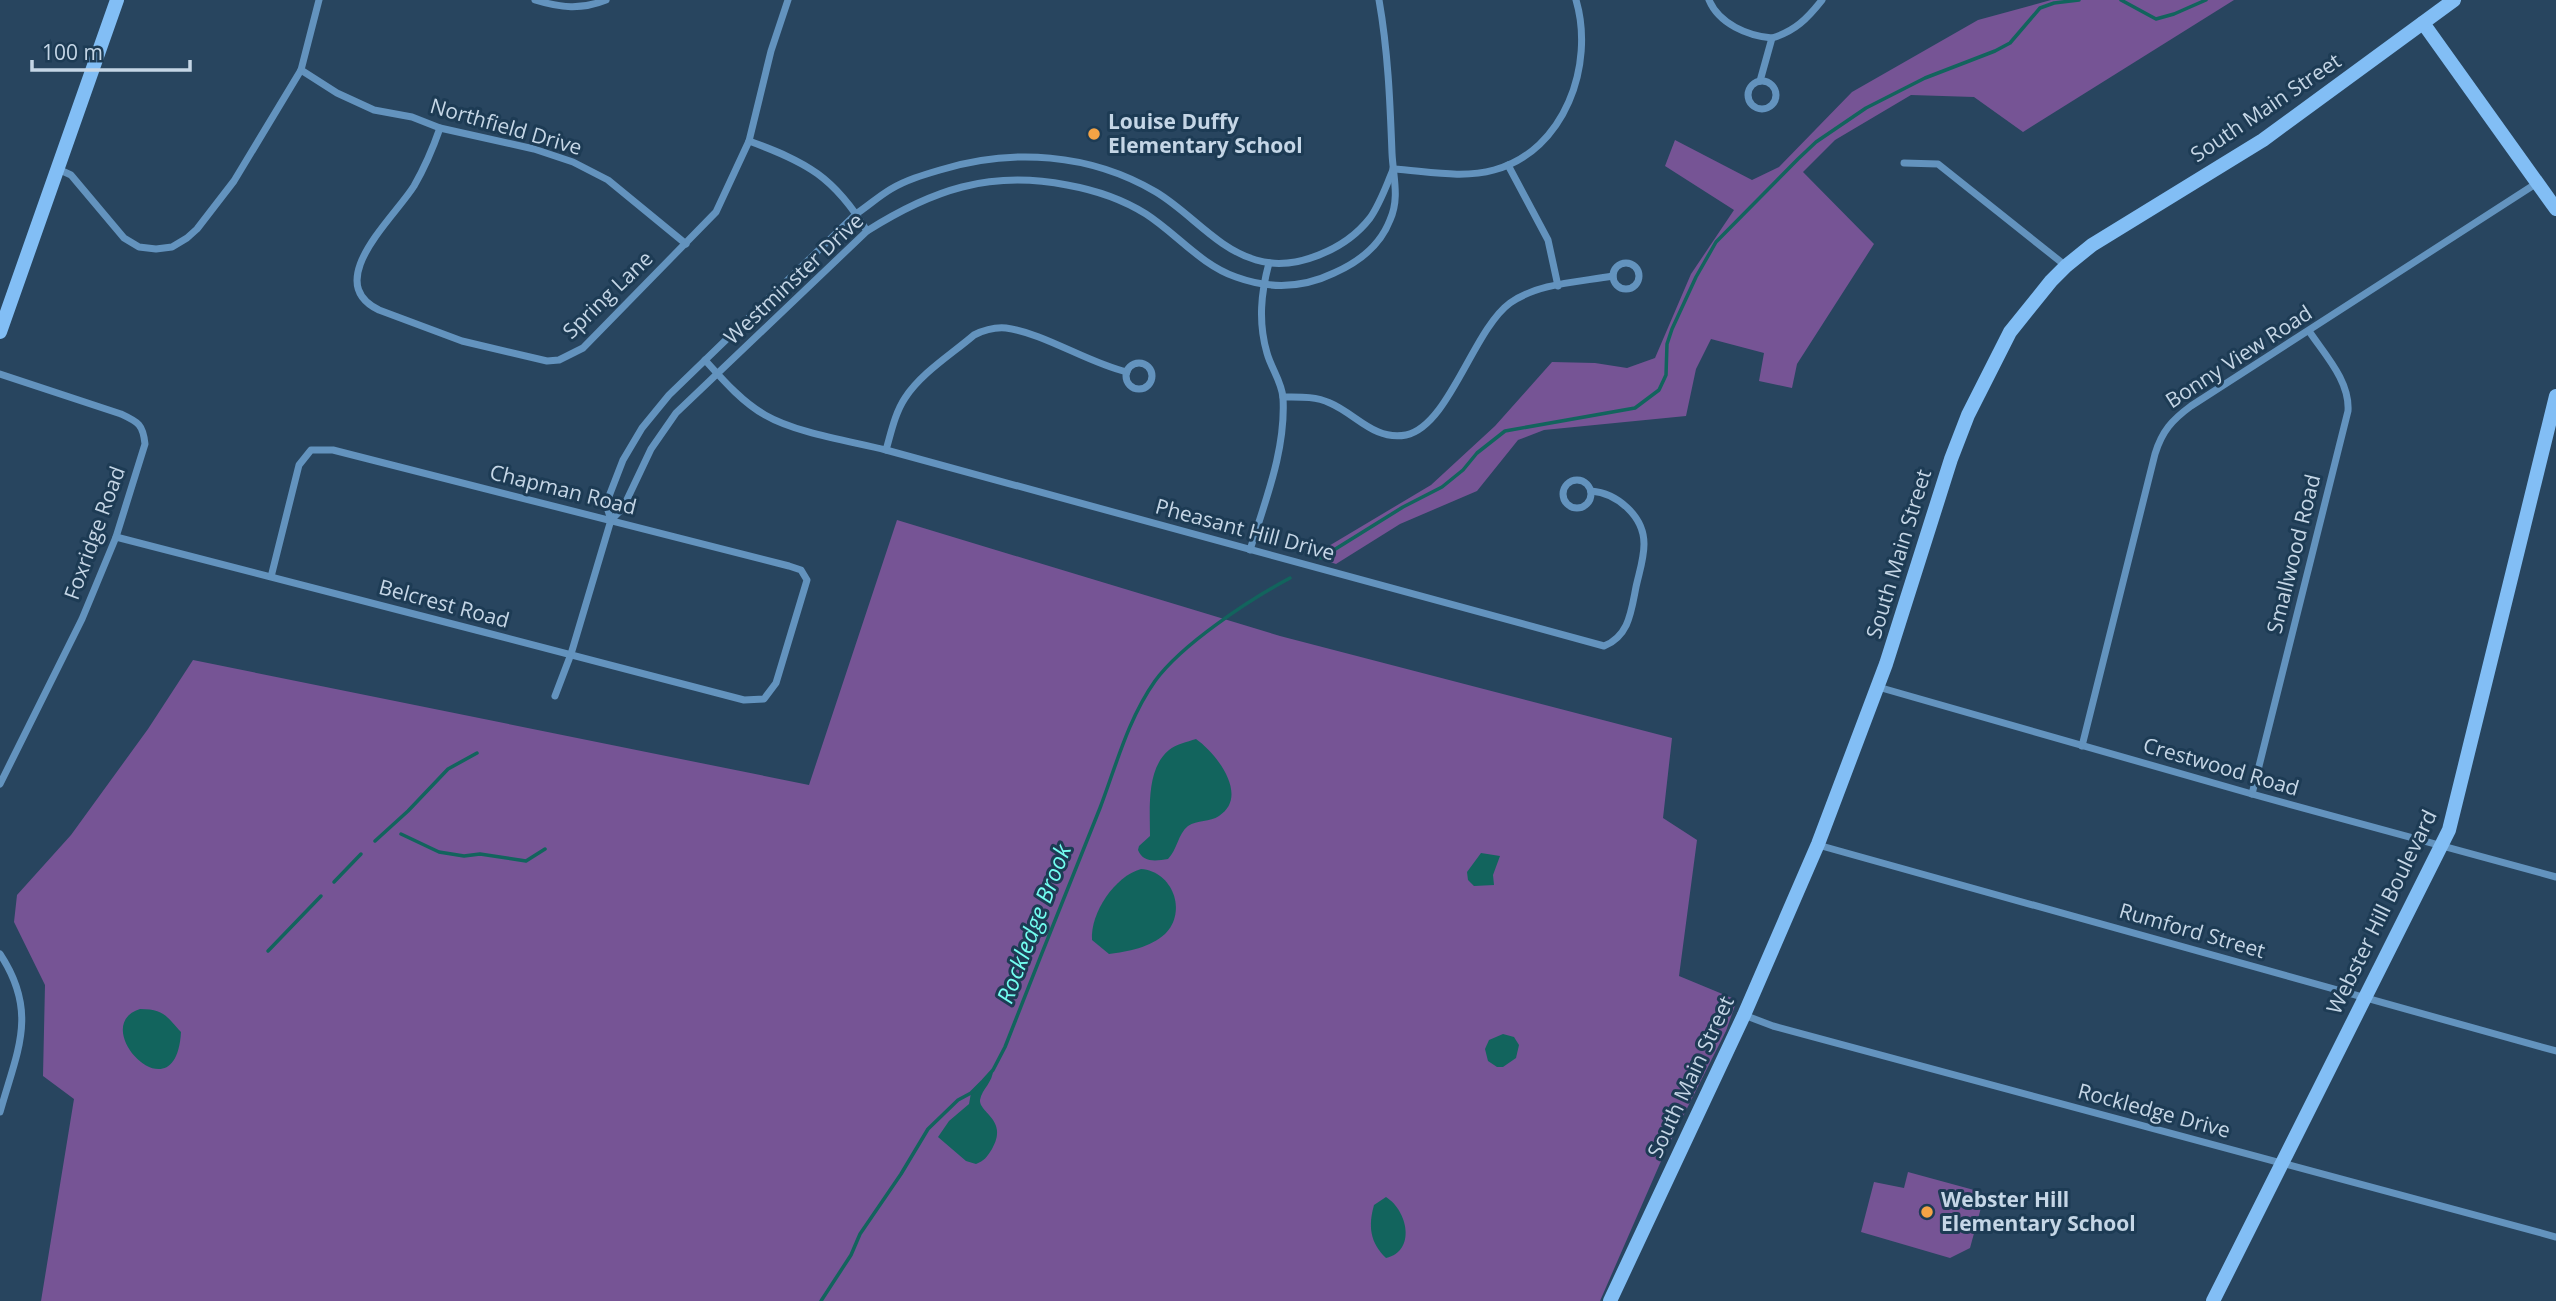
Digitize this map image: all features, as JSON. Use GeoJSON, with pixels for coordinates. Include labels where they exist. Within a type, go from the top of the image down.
{"type":"FeatureCollection","features":[{"type":"Feature","properties":{"kind":"main road"},"geometry":{"type":"LineString","coordinates":[[0,332],[117,0]]}},
{"type":"Feature","properties":{"kind":"main road","name":"South Main Street"},"geometry":{"type":"LineString","coordinates":[[1610,1301],[1744,1015],[1818,844],[1878,687],[1941,488],[1968,415],[2010,332],[2066,265],[2092,244],[2263,140],[2454,0]]}},
{"type":"Feature","properties":{"kind":"main road"},"geometry":{"type":"LineString","coordinates":[[2423,23],[2556,209]]}},
{"type":"Feature","properties":{"kind":"main road","name":"Webster Hill Boulevard"},"geometry":{"type":"LineString","coordinates":[[2213,1301],[2442,846],[2453,817],[2556,396]]}},
{"type":"Feature","properties":{"kind":"street"},"geometry":{"type":"LineString","coordinates":[[58,169],[71,175],[124,238],[139,247],[172,247],[197,229],[234,181],[262,138],[301,70],[319,0]]}},
{"type":"Feature","properties":{"kind":"street"},"geometry":{"type":"LineString","coordinates":[[535,0],[566,8],[590,6],[606,0]]}},
{"type":"Feature","properties":{"kind":"street","name":"Spring Lane"},"geometry":{"type":"LineString","coordinates":[[440,128],[428,161],[412,188],[360,258],[356,275],[359,293],[369,305],[379,310],[462,341],[547,361],[559,360],[583,348],[716,212],[749,141],[771,51],[788,0]]}},
{"type":"Feature","properties":{"kind":"street","name":"Westminster Drive"},"geometry":{"type":"LineString","coordinates":[[555,696],[611,520],[623,508],[651,449],[676,413],[867,231],[892,215],[949,190],[1013,178],[1087,189],[1125,203],[1169,230],[1198,256],[1221,271],[1264,285],[1288,286],[1309,282],[1338,271],[1369,252],[1384,232],[1394,208],[1396,195],[1387,48],[1379,0]]}},
{"type":"Feature","properties":{"kind":"street"},"geometry":{"type":"LineString","coordinates":[[1393,169],[1472,174],[1508,165],[1539,145],[1557,124],[1570,100],[1579,72],[1583,32],[1576,0]]}},
{"type":"Feature","properties":{"kind":"street"},"geometry":{"type":"LineString","coordinates":[[1709,0],[1732,26],[1755,37],[1772,38],[1803,23],[1822,0]]}},
{"type":"Feature","properties":{"kind":"street"},"geometry":{"type":"LineString","coordinates":[[1760,80],[1772,85],[1776,93],[1774,102],[1762,109],[1751,104],[1747,96],[1752,84],[1760,80],[1772,38]]}},
{"type":"Feature","properties":{"kind":"street","name":"Northfield Drive"},"geometry":{"type":"LineString","coordinates":[[301,70],[337,93],[374,110],[412,117],[440,128],[534,149],[573,162],[608,180],[686,244]]}},
{"type":"Feature","properties":{"kind":"street"},"geometry":{"type":"LineString","coordinates":[[749,141],[810,167],[834,186],[867,231]]}},
{"type":"Feature","properties":{"kind":"street","name":"Westminster Drive"},"geometry":{"type":"LineString","coordinates":[[611,520],[606,504],[623,460],[642,428],[669,395],[856,214],[891,189],[916,177],[949,167],[1008,156],[1058,158],[1095,166],[1145,187],[1181,209],[1217,241],[1247,257],[1269,263],[1320,255],[1351,237],[1377,207],[1393,169]]}},
{"type":"Feature","properties":{"kind":"street"},"geometry":{"type":"LineString","coordinates":[[1904,163],[1938,164],[2066,265]]}},
{"type":"Feature","properties":{"kind":"street"},"geometry":{"type":"LineString","coordinates":[[1508,165],[1548,240],[1558,286]]}},
{"type":"Feature","properties":{"kind":"street","name":"Bonny View Road"},"geometry":{"type":"LineString","coordinates":[[2082,746],[2161,436],[2176,417],[2538,183]]}},
{"type":"Feature","properties":{"kind":"street"},"geometry":{"type":"LineString","coordinates":[[1251,550],[1281,444],[1283,397],[1262,332],[1264,285],[1269,263]]}},
{"type":"Feature","properties":{"kind":"street"},"geometry":{"type":"LineString","coordinates":[[1283,397],[1312,397],[1329,402],[1368,428],[1387,435],[1398,436],[1416,432],[1436,413],[1500,312],[1522,297],[1558,286],[1613,276]]}},
{"type":"Feature","properties":{"kind":"street"},"geometry":{"type":"LineString","coordinates":[[886,450],[898,410],[905,397],[974,335],[984,331],[1006,328],[1025,333],[1127,372]]}},
{"type":"Feature","properties":{"kind":"street","name":"Smallwood Road"},"geometry":{"type":"LineString","coordinates":[[2252,794],[2348,411],[2344,385],[2309,331]]}},
{"type":"Feature","properties":{"kind":"street","name":"Pheasant Hill Drive"},"geometry":{"type":"LineString","coordinates":[[705,360],[749,404],[767,416],[792,426],[1604,646],[1622,634],[1628,622],[1643,557],[1644,540],[1636,520],[1626,506],[1604,492],[1591,491],[1583,481],[1574,480],[1564,488],[1563,496],[1571,507],[1580,508],[1587,503],[1591,491]]}},
{"type":"Feature","properties":{"kind":"street","name":"Foxridge Road"},"geometry":{"type":"LineString","coordinates":[[0,374],[138,422],[144,433],[145,444],[116,537],[82,619],[0,784]]}},
{"type":"Feature","properties":{"kind":"street","name":"Chapman Road"},"geometry":{"type":"LineString","coordinates":[[271,577],[299,465],[311,450],[333,450],[801,570],[807,580],[805,592],[776,683],[764,699]]}},
{"type":"Feature","properties":{"kind":"street","name":"Belcrest Road"},"geometry":{"type":"LineString","coordinates":[[116,537],[744,700],[764,699]]}},
{"type":"Feature","properties":{"kind":"street","name":"Crestwood Road"},"geometry":{"type":"LineString","coordinates":[[1878,687],[2252,794],[2556,877]]}},
{"type":"Feature","properties":{"kind":"street","name":"Rumford Street"},"geometry":{"type":"LineString","coordinates":[[1818,844],[2556,1051]]}},
{"type":"Feature","properties":{"kind":"street"},"geometry":{"type":"LineString","coordinates":[[0,954],[14,977],[22,1005],[23,1029],[0,1112]]}},
{"type":"Feature","properties":{"kind":"street","name":"Rockledge Drive"},"geometry":{"type":"LineString","coordinates":[[1744,1015],[1786,1030],[2556,1237]]}},
{"type":"Feature","properties":{"kind":"shaded area"},"geometry":{"type":"Polygon","coordinates":[[[2051,0],[2234,0],[2023,132],[1974,97],[1911,95],[1835,140],[1803,172],[1874,244],[1797,364],[1792,388],[1759,381],[1764,353],[1711,339],[1696,369],[1686,416],[1544,430],[1518,440],[1477,491],[1400,524],[1336,564],[1312,556],[1431,485],[1495,426],[1552,362],[1595,363],[1627,368],[1655,358],[1691,274],[1734,210],[1665,166],[1675,140],[1752,180],[1779,167],[1852,92],[1978,20],[2051,0]]]}},
{"type":"Feature","properties":{"kind":"shaded area"},"geometry":{"type":"Polygon","coordinates":[[[897,520],[1280,636],[1672,738],[1663,818],[1697,840],[1679,976],[1737,1000],[1726,1031],[1665,1152],[1600,1301],[41,1301],[74,1099],[43,1076],[45,985],[14,922],[17,895],[71,835],[148,729],[193,660],[809,785],[897,520]]]}},
{"type":"Feature","properties":{"kind":"shaded area"},"geometry":{"type":"Polygon","coordinates":[[[1196,739],[1212,754],[1227,775],[1231,787],[1228,808],[1215,818],[1188,826],[1168,859],[1147,859],[1138,850],[1150,836],[1151,790],[1156,768],[1172,748],[1196,739]]]}},
{"type":"Feature","properties":{"kind":"shaded area"},"geometry":{"type":"Polygon","coordinates":[[[1481,853],[1500,856],[1493,875],[1494,885],[1474,886],[1468,880],[1467,872],[1481,853]]]}},
{"type":"Feature","properties":{"kind":"shaded area"},"geometry":{"type":"Polygon","coordinates":[[[1141,869],[1152,871],[1168,884],[1176,904],[1172,925],[1165,934],[1146,946],[1109,954],[1092,940],[1095,918],[1114,887],[1131,873],[1141,869]]]}},
{"type":"Feature","properties":{"kind":"shaded area"},"geometry":{"type":"Polygon","coordinates":[[[140,1009],[160,1012],[181,1032],[176,1057],[165,1068],[152,1068],[138,1060],[128,1047],[123,1032],[126,1018],[140,1009]]]}},
{"type":"Feature","properties":{"kind":"shaded area"},"geometry":{"type":"Polygon","coordinates":[[[1503,1034],[1514,1037],[1519,1045],[1516,1058],[1503,1067],[1497,1067],[1488,1061],[1485,1049],[1489,1040],[1503,1034]]]}},
{"type":"Feature","properties":{"kind":"shaded area"},"geometry":{"type":"Polygon","coordinates":[[[993,1070],[980,1100],[995,1124],[996,1139],[987,1156],[976,1164],[966,1161],[938,1137],[949,1121],[969,1104],[971,1093],[993,1070]]]}},
{"type":"Feature","properties":{"kind":"shaded area"},"geometry":{"type":"Polygon","coordinates":[[[1908,1172],[1985,1193],[1970,1248],[1950,1258],[1861,1232],[1874,1182],[1904,1188],[1908,1172]]]}},
{"type":"Feature","properties":{"kind":"shaded area"},"geometry":{"type":"Polygon","coordinates":[[[1386,1197],[1400,1211],[1406,1230],[1402,1247],[1396,1254],[1386,1258],[1374,1240],[1371,1220],[1374,1205],[1386,1197]]]}},
{"type":"Feature","properties":{"kind":"waterway","name":"Rockledge Brook"},"geometry":{"type":"LineString","coordinates":[[1321,558],[1403,507],[1442,487],[1463,470],[1477,453],[1505,431],[1635,408],[1659,390],[1666,375],[1667,344],[1672,329],[1716,242],[1816,142],[1866,108],[1925,78],[2010,43],[2040,8],[2079,0]]}},
{"type":"Feature","properties":{"kind":"waterway","name":"Rockledge Brook"},"geometry":{"type":"LineString","coordinates":[[2121,0],[2156,19],[2206,0]]}},
{"type":"Feature","properties":{"kind":"waterway","name":"Rockledge Brook"},"geometry":{"type":"LineString","coordinates":[[821,1301],[851,1255],[860,1234],[928,1129],[958,1100],[971,1093],[993,1070],[1005,1047],[1130,727],[1155,681],[1199,638],[1255,598],[1290,578]]}},
{"type":"Feature","properties":{"kind":"waterway"},"geometry":{"type":"LineString","coordinates":[[375,841],[448,769],[477,753]]}},
{"type":"Feature","properties":{"kind":"waterway"},"geometry":{"type":"LineString","coordinates":[[401,834],[439,852],[464,856],[480,854],[526,861],[545,849]]}},
{"type":"Feature","properties":{"kind":"waterway"},"geometry":{"type":"LineString","coordinates":[[334,882],[361,854]]}},
{"type":"Feature","properties":{"kind":"waterway"},"geometry":{"type":"LineString","coordinates":[[268,951],[321,896]]}},
{"type":"Feature","properties":{"kind":"place","name":"Louise Duffy Elementary School"},"geometry":{"type":"Point","coordinates":[1094,134]}},
{"type":"Feature","properties":{"kind":"place","name":"Webster Hill Elementary School"},"geometry":{"type":"Point","coordinates":[1927,1212]}}]}
